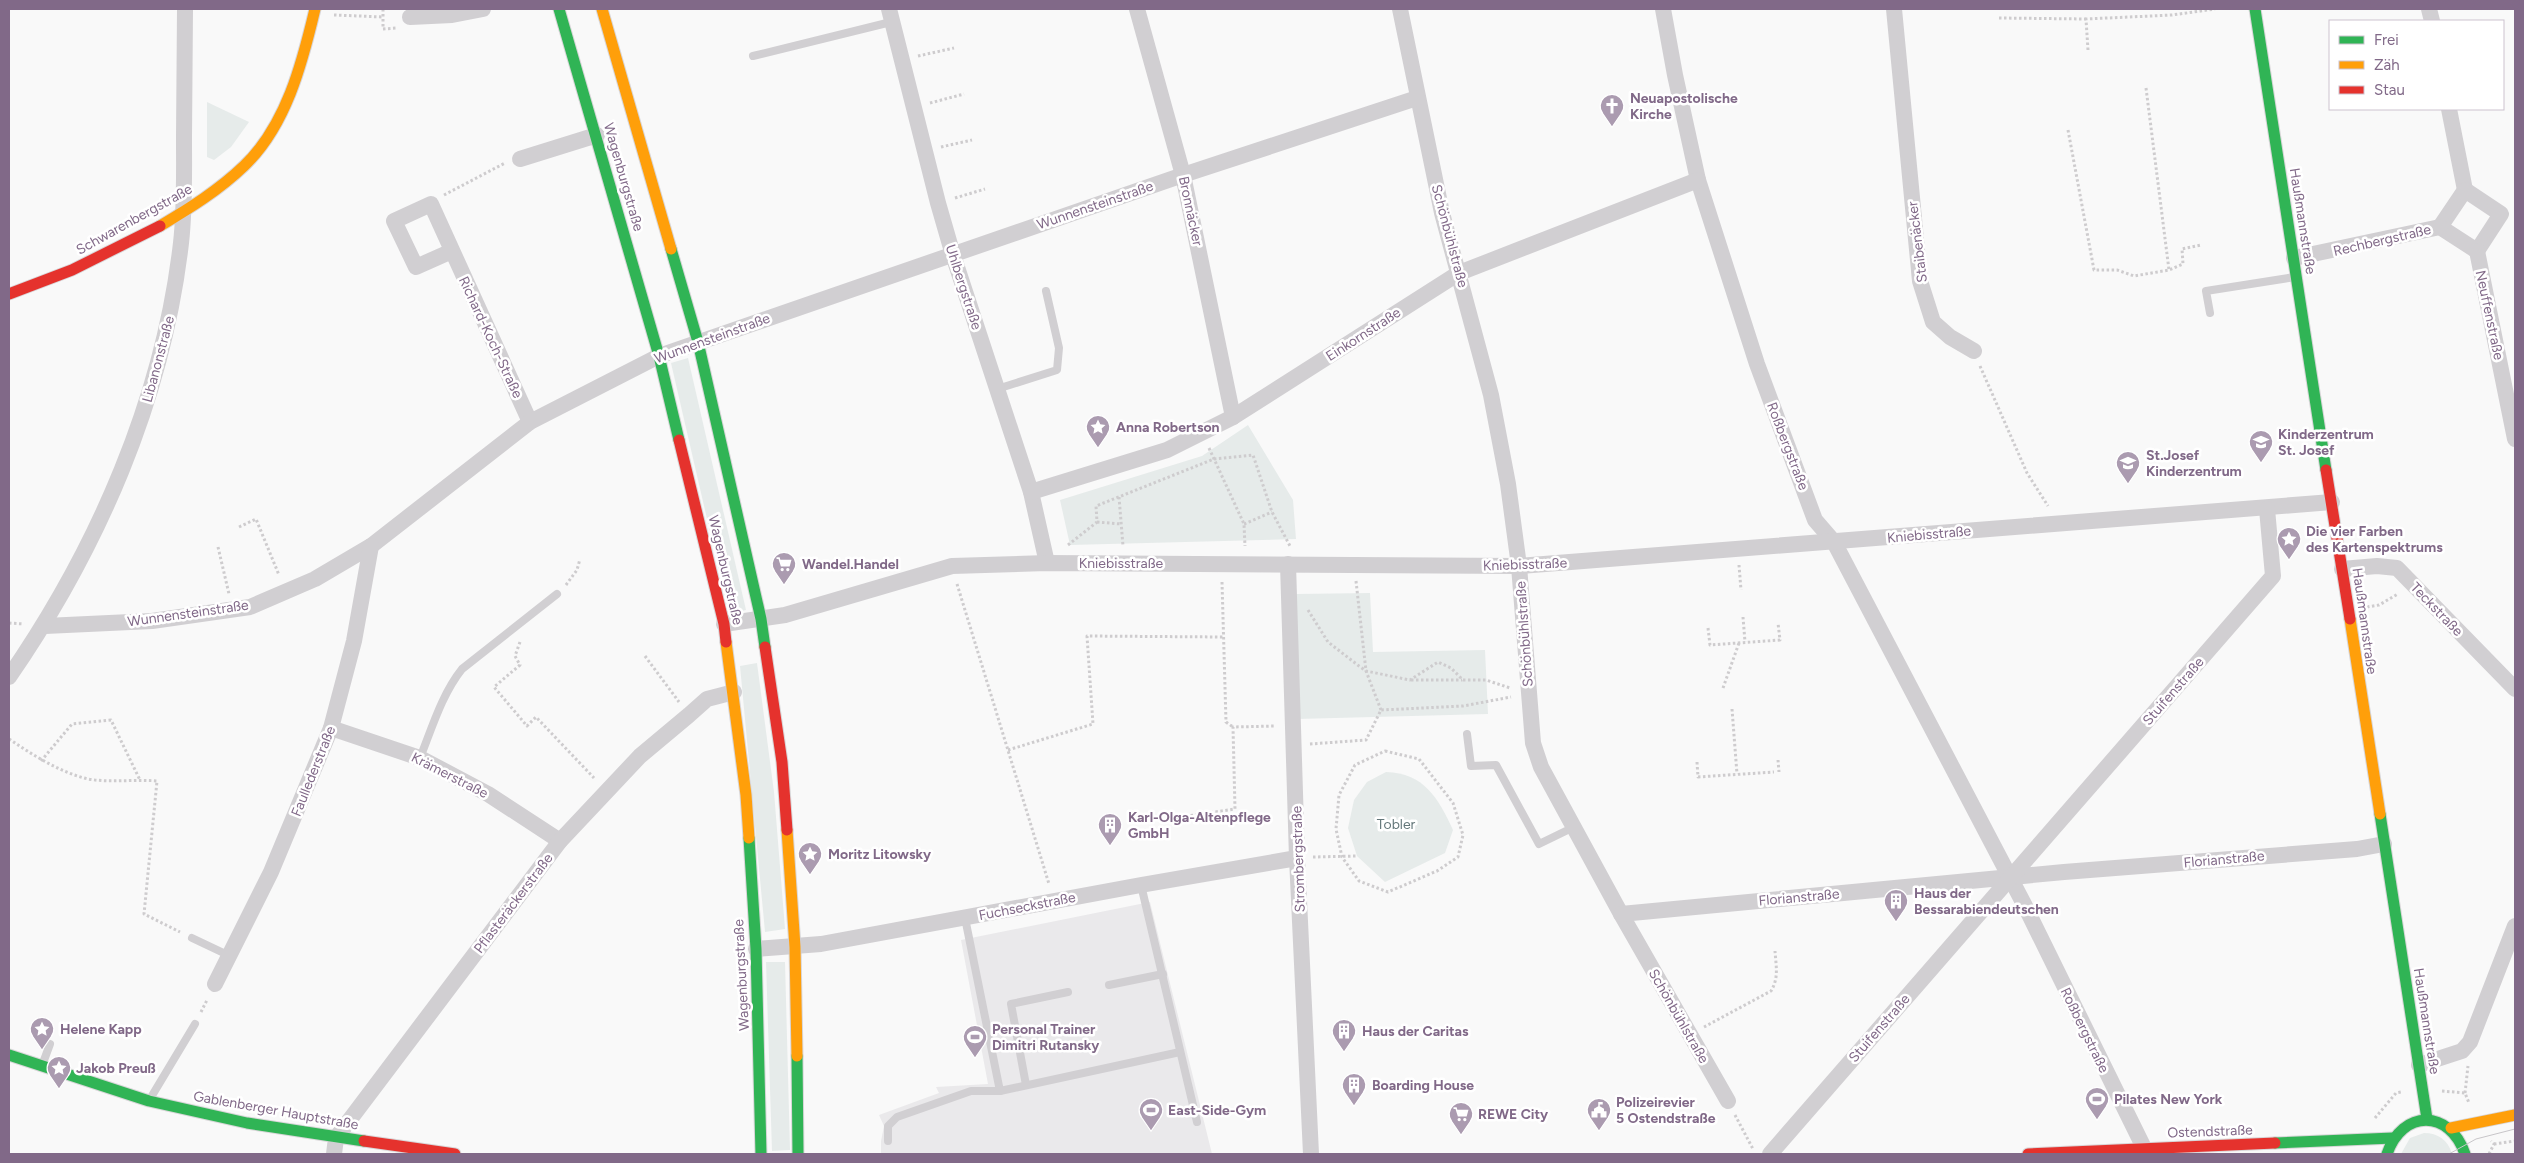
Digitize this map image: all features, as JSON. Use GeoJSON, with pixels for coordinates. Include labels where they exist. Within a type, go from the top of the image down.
{"type":"FeatureCollection","features":[{"type":"Feature","properties":{"kind":"main road","name":"Wagenburgstraße"},"geometry":{"type":"LineString","coordinates":[[559,9],[597,135],[659,356],[724,624],[746,795],[756,949],[762,1154]]}},
{"type":"Feature","properties":{"kind":"main road","name":"Wagenburgstraße"},"geometry":{"type":"LineString","coordinates":[[602,9],[698,342],[761,619],[782,762],[795,947],[798,1154]]}},
{"type":"Feature","properties":{"kind":"main road","name":"Haußmannstraße"},"geometry":{"type":"LineString","coordinates":[[2255,9],[2427,1119]]}},
{"type":"Feature","properties":{"kind":"main road","name":"Schwarenbergstraße"},"geometry":{"type":"LineString","coordinates":[[9,294],[77,268],[120,247],[184,211],[237,172],[263,144],[280,115],[300,65],[315,11]]}},
{"type":"Feature","properties":{"kind":"main road","name":"Gablenberger Hauptstraße"},"geometry":{"type":"LineString","coordinates":[[9,1055],[149,1101],[247,1123],[336,1138],[455,1154]]}},
{"type":"Feature","properties":{"kind":"main road"},"geometry":{"type":"LineString","coordinates":[[2451,1128],[2515,1115]]}},
{"type":"Feature","properties":{"kind":"main road"},"geometry":{"type":"LineString","coordinates":[[2387,1154],[2393,1138],[2406,1124],[2427,1119],[2443,1123],[2451,1128],[2458,1136],[2465,1154]]}},
{"type":"Feature","properties":{"kind":"main road","name":"Ostendstraße"},"geometry":{"type":"LineString","coordinates":[[2028,1154],[2144,1152],[2393,1138]]}},
{"type":"Feature","properties":{"kind":"street","name":"Libanonstraße"},"geometry":{"type":"LineString","coordinates":[[9,677],[44,626],[95,531],[142,420],[171,308],[184,211],[186,9]]}},
{"type":"Feature","properties":{"kind":"street"},"geometry":{"type":"LineString","coordinates":[[406,23],[483,9]]}},
{"type":"Feature","properties":{"kind":"street","name":"Bronnäcker"},"geometry":{"type":"LineString","coordinates":[[1137,9],[1183,175],[1233,417]]}},
{"type":"Feature","properties":{"kind":"street","name":"Schönbühlstraße"},"geometry":{"type":"LineString","coordinates":[[1400,9],[1442,213],[1491,395],[1519,566],[1533,743],[1538,759],[1574,828],[1728,1102]]}},
{"type":"Feature","properties":{"kind":"street","name":"Roßbergstraße"},"geometry":{"type":"LineString","coordinates":[[1663,9],[1674,75],[1698,180],[1770,400],[1816,520],[1834,542],[2025,906],[2144,1152]]}},
{"type":"Feature","properties":{"kind":"street","name":"Staibenäcker"},"geometry":{"type":"LineString","coordinates":[[1894,9],[1920,281],[1934,322],[1950,337],[1974,351]]}},
{"type":"Feature","properties":{"kind":"street","name":"Uhlbergstraße"},"geometry":{"type":"LineString","coordinates":[[890,15],[923,152],[953,254],[1031,492],[1047,563]]}},
{"type":"Feature","properties":{"kind":"street","name":"Wunnensteinstraße"},"geometry":{"type":"LineString","coordinates":[[44,626],[152,621],[250,607],[316,579],[371,546],[530,422],[659,356],[1183,175],[1417,98]]}},
{"type":"Feature","properties":{"kind":"street"},"geometry":{"type":"LineString","coordinates":[[2449,110],[2465,190],[2440,227],[2477,251],[2508,213],[2465,190]]}},
{"type":"Feature","properties":{"kind":"street"},"geometry":{"type":"LineString","coordinates":[[520,159],[597,135]]}},
{"type":"Feature","properties":{"kind":"street","name":"Einkornstraße"},"geometry":{"type":"LineString","coordinates":[[1031,492],[1167,450],[1233,417],[1459,273],[1698,180]]}},
{"type":"Feature","properties":{"kind":"street","name":"Rechbergstraße"},"geometry":{"type":"LineString","coordinates":[[2294,258],[2440,227]]}},
{"type":"Feature","properties":{"kind":"street","name":"Richard-Koch-Straße"},"geometry":{"type":"LineString","coordinates":[[452,251],[530,422]]}},
{"type":"Feature","properties":{"kind":"street","name":"Neuffenstraße"},"geometry":{"type":"LineString","coordinates":[[2477,251],[2515,439]]}},
{"type":"Feature","properties":{"kind":"street","name":"Kniebisstraße"},"geometry":{"type":"LineString","coordinates":[[724,624],[785,615],[952,566],[1125,563],[1519,566],[1834,542],[2058,522],[2267,509],[2332,502]]}},
{"type":"Feature","properties":{"kind":"street","name":"Stuifenstraße"},"geometry":{"type":"LineString","coordinates":[[1770,1154],[2273,576],[2267,509]]}},
{"type":"Feature","properties":{"kind":"street","name":"Faullederstraße"},"geometry":{"type":"LineString","coordinates":[[216,984],[271,872],[332,728],[354,641],[371,546]]}},
{"type":"Feature","properties":{"kind":"street","name":"Strombergstraße"},"geometry":{"type":"LineString","coordinates":[[1292,564],[1289,592],[1297,858],[1311,1154]]}},
{"type":"Feature","properties":{"kind":"street","name":"Teckstraße"},"geometry":{"type":"LineString","coordinates":[[2342,570],[2377,566],[2397,568],[2515,689]]}},
{"type":"Feature","properties":{"kind":"street","name":"Pflasteräckerstraße"},"geometry":{"type":"LineString","coordinates":[[334,1154],[336,1138],[560,841],[640,756],[707,699],[734,692]]}},
{"type":"Feature","properties":{"kind":"street","name":"Krämerstraße"},"geometry":{"type":"LineString","coordinates":[[332,728],[420,758],[488,794],[560,841]]}},
{"type":"Feature","properties":{"kind":"street","name":"Florianstraße"},"geometry":{"type":"LineString","coordinates":[[1621,914],[2010,879],[2064,872],[2357,849],[2384,844]]}},
{"type":"Feature","properties":{"kind":"street","name":"Fuchseckstraße"},"geometry":{"type":"LineString","coordinates":[[756,949],[795,947],[1297,858]]}},
{"type":"Feature","properties":{"kind":"street"},"geometry":{"type":"LineString","coordinates":[[2419,1065],[2462,1050],[2470,1042],[2515,926]]}},
{"type":"Feature","properties":{"kind":"lane"},"geometry":{"type":"LineString","coordinates":[[753,56],[890,15]]}},
{"type":"Feature","properties":{"kind":"lane"},"geometry":{"type":"LineString","coordinates":[[2210,313],[2206,291],[2297,277]]}},
{"type":"Feature","properties":{"kind":"lane"},"geometry":{"type":"LineString","coordinates":[[997,388],[1057,370],[1059,348],[1046,291]]}},
{"type":"Feature","properties":{"kind":"lane"},"geometry":{"type":"LineString","coordinates":[[420,758],[454,680],[462,669],[513,631],[557,594]]}},
{"type":"Feature","properties":{"kind":"lane"},"geometry":{"type":"LineString","coordinates":[[1467,734],[1470,766],[1496,765],[1539,844],[1574,828]]}},
{"type":"Feature","properties":{"kind":"lane"},"geometry":{"type":"LineString","coordinates":[[1141,885],[1197,1122]]}},
{"type":"Feature","properties":{"kind":"lane"},"geometry":{"type":"LineString","coordinates":[[964,918],[1000,1091]]}},
{"type":"Feature","properties":{"kind":"lane"},"geometry":{"type":"LineString","coordinates":[[192,938],[230,956]]}},
{"type":"Feature","properties":{"kind":"lane"},"geometry":{"type":"LineString","coordinates":[[1109,985],[1163,974]]}},
{"type":"Feature","properties":{"kind":"lane"},"geometry":{"type":"LineString","coordinates":[[1026,1085],[1011,1004],[1068,992]]}},
{"type":"Feature","properties":{"kind":"lane"},"geometry":{"type":"LineString","coordinates":[[149,1101],[195,1024]]}},
{"type":"Feature","properties":{"kind":"lane"},"geometry":{"type":"LineString","coordinates":[[42,1066],[50,1044]]}},
{"type":"Feature","properties":{"kind":"lane"},"geometry":{"type":"LineString","coordinates":[[888,1141],[888,1126],[897,1117],[971,1091],[1000,1091],[1180,1052]]}},
{"type":"Feature","properties":{"kind":"path"},"geometry":{"type":"LineString","coordinates":[[383,9],[383,29],[406,23]]}},
{"type":"Feature","properties":{"kind":"path"},"geometry":{"type":"LineString","coordinates":[[1999,18],[2172,16],[2215,9]]}},
{"type":"Feature","properties":{"kind":"path"},"geometry":{"type":"LineString","coordinates":[[315,11],[383,17]]}},
{"type":"Feature","properties":{"kind":"path"},"geometry":{"type":"LineString","coordinates":[[2086,18],[2088,50]]}},
{"type":"Feature","properties":{"kind":"path"},"geometry":{"type":"LineString","coordinates":[[901,60],[954,48]]}},
{"type":"Feature","properties":{"kind":"path"},"geometry":{"type":"LineString","coordinates":[[2146,88],[2169,270]]}},
{"type":"Feature","properties":{"kind":"path"},"geometry":{"type":"LineString","coordinates":[[912,108],[964,94]]}},
{"type":"Feature","properties":{"kind":"path"},"geometry":{"type":"LineString","coordinates":[[2068,130],[2094,270],[2117,270],[2134,276],[2169,270],[2183,264],[2182,249],[2200,245]]}},
{"type":"Feature","properties":{"kind":"path"},"geometry":{"type":"LineString","coordinates":[[923,152],[972,140]]}},
{"type":"Feature","properties":{"kind":"path"},"geometry":{"type":"LineString","coordinates":[[454,189],[504,164]]}},
{"type":"Feature","properties":{"kind":"path"},"geometry":{"type":"LineString","coordinates":[[938,203],[985,188]]}},
{"type":"Feature","properties":{"kind":"path"},"geometry":{"type":"LineString","coordinates":[[1974,351],[2027,473],[2058,522]]}},
{"type":"Feature","properties":{"kind":"path"},"geometry":{"type":"LineString","coordinates":[[1201,432],[1244,524],[1245,564]]}},
{"type":"Feature","properties":{"kind":"path"},"geometry":{"type":"LineString","coordinates":[[1096,522],[1096,506],[1214,459],[1253,455],[1272,512],[1288,544],[1293,548],[1292,564]]}},
{"type":"Feature","properties":{"kind":"path"},"geometry":{"type":"LineString","coordinates":[[1119,497],[1125,563]]}},
{"type":"Feature","properties":{"kind":"path"},"geometry":{"type":"LineString","coordinates":[[1244,524],[1272,512]]}},
{"type":"Feature","properties":{"kind":"path"},"geometry":{"type":"LineString","coordinates":[[239,527],[256,519],[286,592]]}},
{"type":"Feature","properties":{"kind":"path"},"geometry":{"type":"LineString","coordinates":[[1047,563],[1096,522],[1121,524]]}},
{"type":"Feature","properties":{"kind":"path"},"geometry":{"type":"LineString","coordinates":[[218,547],[232,609]]}},
{"type":"Feature","properties":{"kind":"path"},"geometry":{"type":"LineString","coordinates":[[1738,549],[1741,590]]}},
{"type":"Feature","properties":{"kind":"path"},"geometry":{"type":"LineString","coordinates":[[557,594],[577,570],[580,560]]}},
{"type":"Feature","properties":{"kind":"path"},"geometry":{"type":"LineString","coordinates":[[1221,564],[1226,722],[1233,727],[1293,725]]}},
{"type":"Feature","properties":{"kind":"path"},"geometry":{"type":"LineString","coordinates":[[1294,745],[1366,740],[1381,710],[1366,671],[1356,593],[1355,564]]}},
{"type":"Feature","properties":{"kind":"path"},"geometry":{"type":"LineString","coordinates":[[952,566],[1054,901]]}},
{"type":"Feature","properties":{"kind":"path"},"geometry":{"type":"LineString","coordinates":[[2348,611],[2379,604],[2414,585]]}},
{"type":"Feature","properties":{"kind":"path"},"geometry":{"type":"LineString","coordinates":[[1289,592],[1304,603],[1328,642],[1366,671],[1410,680],[1486,680],[1528,694]]}},
{"type":"Feature","properties":{"kind":"path"},"geometry":{"type":"LineString","coordinates":[[1743,617],[1745,642]]}},
{"type":"Feature","properties":{"kind":"path"},"geometry":{"type":"LineString","coordinates":[[1708,628],[1710,645],[1740,643],[1780,640],[1778,623]]}},
{"type":"Feature","properties":{"kind":"path"},"geometry":{"type":"LineString","coordinates":[[513,631],[520,641],[515,656],[520,665],[494,687],[527,726],[536,717],[607,791]]}},
{"type":"Feature","properties":{"kind":"path"},"geometry":{"type":"LineString","coordinates":[[1008,750],[1093,724],[1087,636],[1223,637]]}},
{"type":"Feature","properties":{"kind":"path"},"geometry":{"type":"LineString","coordinates":[[1724,688],[1740,643]]}},
{"type":"Feature","properties":{"kind":"path"},"geometry":{"type":"LineString","coordinates":[[645,656],[689,715]]}},
{"type":"Feature","properties":{"kind":"path"},"geometry":{"type":"LineString","coordinates":[[1410,680],[1438,662],[1451,668],[1463,680]]}},
{"type":"Feature","properties":{"kind":"path"},"geometry":{"type":"LineString","coordinates":[[1381,710],[1463,706],[1528,694]]}},
{"type":"Feature","properties":{"kind":"path"},"geometry":{"type":"LineString","coordinates":[[1732,708],[1737,774]]}},
{"type":"Feature","properties":{"kind":"path"},"geometry":{"type":"LineString","coordinates":[[41,761],[72,724],[111,720],[140,780]]}},
{"type":"Feature","properties":{"kind":"path"},"geometry":{"type":"LineString","coordinates":[[1161,820],[1235,809],[1233,727]]}},
{"type":"Feature","properties":{"kind":"path"},"geometry":{"type":"LineString","coordinates":[[9,739],[41,761],[87,778],[126,782],[140,780],[157,782],[144,914],[192,938]]}},
{"type":"Feature","properties":{"kind":"path"},"geometry":{"type":"LineString","coordinates":[[1385,751],[1419,759],[1453,803],[1463,835],[1458,857],[1437,871],[1388,892],[1359,881],[1342,857],[1336,829],[1339,795],[1355,764],[1385,751]]}},
{"type":"Feature","properties":{"kind":"path"},"geometry":{"type":"LineString","coordinates":[[1778,760],[1779,772]]}},
{"type":"Feature","properties":{"kind":"path"},"geometry":{"type":"LineString","coordinates":[[1697,762],[1698,776],[1774,772]]}},
{"type":"Feature","properties":{"kind":"path"},"geometry":{"type":"LineString","coordinates":[[1297,858],[1357,856]]}},
{"type":"Feature","properties":{"kind":"path"},"geometry":{"type":"LineString","coordinates":[[1689,1034],[1771,990],[1777,974],[1775,951]]}},
{"type":"Feature","properties":{"kind":"path"},"geometry":{"type":"LineString","coordinates":[[195,1024],[216,984]]}},
{"type":"Feature","properties":{"kind":"path"},"geometry":{"type":"LineString","coordinates":[[1728,1102],[1756,1154]]}},
{"type":"Feature","properties":{"kind":"path"},"geometry":{"type":"LineString","coordinates":[[2494,1144],[2515,1141]]}},
{"type":"Feature","properties":{"kind":"shaded area"},"geometry":{"type":"Polygon","coordinates":[[[1150,902],[1212,1154],[881,1154],[884,1126],[879,1115],[939,1093],[936,1087],[988,1084],[961,940],[1150,902]]]}},
{"type":"Feature","properties":{"kind":"green space"},"geometry":{"type":"Polygon","coordinates":[[[207,102],[249,122],[231,147],[214,160],[207,157],[207,102]]]}},
{"type":"Feature","properties":{"kind":"green space"},"geometry":{"type":"Polygon","coordinates":[[[688,358],[746,610],[729,614],[671,363],[688,358]]]}},
{"type":"Feature","properties":{"kind":"green space"},"geometry":{"type":"Polygon","coordinates":[[[1248,425],[1293,500],[1296,539],[1070,545],[1060,500],[1202,456],[1248,425]]]}},
{"type":"Feature","properties":{"kind":"green space"},"geometry":{"type":"Polygon","coordinates":[[[1370,593],[1373,652],[1485,650],[1488,714],[1297,719],[1296,594],[1370,593]]]}},
{"type":"Feature","properties":{"kind":"green space"},"geometry":{"type":"Polygon","coordinates":[[[757,663],[774,792],[785,929],[765,932],[740,666],[757,663]]]}},
{"type":"Feature","properties":{"kind":"green space","name":"Tobler"},"geometry":{"type":"Polygon","coordinates":[[[1386,772],[1399,773],[1420,782],[1428,789],[1442,808],[1453,830],[1445,853],[1385,882],[1357,856],[1348,828],[1354,800],[1367,782],[1386,772]]]}},
{"type":"Feature","properties":{"kind":"green space"},"geometry":{"type":"Polygon","coordinates":[[[766,962],[785,962],[790,1150],[772,1151],[766,962]]]}},
{"type":"Feature","properties":{"kind":"green space"},"geometry":{"type":"Polygon","coordinates":[[[2424,1133],[2434,1134],[2442,1138],[2452,1154],[2401,1154],[2410,1138],[2424,1133]]]}},
{"type":"Feature","properties":{"kind":"tram line"},"geometry":{"type":"LineString","coordinates":[[2449,1154],[2476,1139],[2515,1129]]}},
{"type":"Feature","properties":{"kind":"traffic: fast"},"geometry":{"type":"LineString","coordinates":[[559,9],[659,356],[679,440]]}},
{"type":"Feature","properties":{"kind":"traffic: fast"},"geometry":{"type":"LineString","coordinates":[[2255,9],[2326,470]]}},
{"type":"Feature","properties":{"kind":"traffic: fast"},"geometry":{"type":"LineString","coordinates":[[671,249],[698,342],[761,619],[765,647]]}},
{"type":"Feature","properties":{"kind":"traffic: fast"},"geometry":{"type":"LineString","coordinates":[[2380,814],[2427,1119]]}},
{"type":"Feature","properties":{"kind":"traffic: fast"},"geometry":{"type":"LineString","coordinates":[[749,838],[756,949],[761,1154]]}},
{"type":"Feature","properties":{"kind":"traffic: fast"},"geometry":{"type":"LineString","coordinates":[[9,1055],[149,1101],[247,1123],[364,1141]]}},
{"type":"Feature","properties":{"kind":"traffic: fast"},"geometry":{"type":"LineString","coordinates":[[797,1056],[798,1154]]}},
{"type":"Feature","properties":{"kind":"traffic: fast"},"geometry":{"type":"LineString","coordinates":[[2387,1154],[2394,1139],[2403,1129],[2414,1122],[2426,1120],[2438,1122],[2449,1129],[2458,1139],[2465,1154]]}},
{"type":"Feature","properties":{"kind":"traffic: fast"},"geometry":{"type":"LineString","coordinates":[[2275,1143],[2393,1138]]}},
{"type":"Feature","properties":{"kind":"traffic: slow"},"geometry":{"type":"LineString","coordinates":[[160,226],[225,183],[259,150],[271,132],[290,93],[298,72],[315,9]]}},
{"type":"Feature","properties":{"kind":"traffic: slow"},"geometry":{"type":"LineString","coordinates":[[602,9],[671,249]]}},
{"type":"Feature","properties":{"kind":"traffic: slow"},"geometry":{"type":"LineString","coordinates":[[2350,619],[2380,814]]}},
{"type":"Feature","properties":{"kind":"traffic: slow"},"geometry":{"type":"LineString","coordinates":[[726,642],[746,795],[749,838]]}},
{"type":"Feature","properties":{"kind":"traffic: slow"},"geometry":{"type":"LineString","coordinates":[[787,830],[795,947],[797,1056]]}},
{"type":"Feature","properties":{"kind":"traffic: slow"},"geometry":{"type":"LineString","coordinates":[[2451,1128],[2515,1115]]}},
{"type":"Feature","properties":{"kind":"traffic: jam"},"geometry":{"type":"LineString","coordinates":[[9,294],[72,270],[160,226]]}},
{"type":"Feature","properties":{"kind":"traffic: jam"},"geometry":{"type":"LineString","coordinates":[[679,440],[724,624],[726,642]]}},
{"type":"Feature","properties":{"kind":"traffic: jam"},"geometry":{"type":"LineString","coordinates":[[2326,470],[2350,619]]}},
{"type":"Feature","properties":{"kind":"traffic: jam"},"geometry":{"type":"LineString","coordinates":[[765,647],[782,762],[787,830]]}},
{"type":"Feature","properties":{"kind":"traffic: jam"},"geometry":{"type":"LineString","coordinates":[[364,1141],[455,1154]]}},
{"type":"Feature","properties":{"kind":"traffic: jam"},"geometry":{"type":"LineString","coordinates":[[2028,1154],[2275,1143]]}},
{"type":"Feature","properties":{"kind":"place","name":"Neuapostolische Kirche"},"geometry":{"type":"Point","coordinates":[1612,127]}},
{"type":"Feature","properties":{"kind":"place","name":"Anna Robertson"},"geometry":{"type":"Point","coordinates":[1098,448]}},
{"type":"Feature","properties":{"kind":"place","name":"Kinderzentrum St. Josef"},"geometry":{"type":"Point","coordinates":[2261,463]}},
{"type":"Feature","properties":{"kind":"place","name":"St.Josef Kinderzentrum"},"geometry":{"type":"Point","coordinates":[2128,484]}},
{"type":"Feature","properties":{"kind":"place","name":"Die vier Farben des Kartenspektrums"},"geometry":{"type":"Point","coordinates":[2289,560]}},
{"type":"Feature","properties":{"kind":"place","name":"Wandel.Handel"},"geometry":{"type":"Point","coordinates":[784,585]}},
{"type":"Feature","properties":{"kind":"place","name":"Karl-Olga-Altenpflege GmbH"},"geometry":{"type":"Point","coordinates":[1110,846]}},
{"type":"Feature","properties":{"kind":"place","name":"Moritz Litowsky"},"geometry":{"type":"Point","coordinates":[810,875]}},
{"type":"Feature","properties":{"kind":"place","name":"Haus der Bessarabiendeutschen"},"geometry":{"type":"Point","coordinates":[1896,922]}},
{"type":"Feature","properties":{"kind":"place","name":"Helene Kapp"},"geometry":{"type":"Point","coordinates":[42,1050]}},
{"type":"Feature","properties":{"kind":"place","name":"Haus der Caritas"},"geometry":{"type":"Point","coordinates":[1344,1052]}},
{"type":"Feature","properties":{"kind":"place","name":"Personal Trainer Dimitri Rutansky"},"geometry":{"type":"Point","coordinates":[975,1058]}},
{"type":"Feature","properties":{"kind":"place","name":"Jakob Preuß"},"geometry":{"type":"Point","coordinates":[59,1089]}},
{"type":"Feature","properties":{"kind":"place","name":"Boarding House"},"geometry":{"type":"Point","coordinates":[1354,1106]}},
{"type":"Feature","properties":{"kind":"place","name":"Pilates New York"},"geometry":{"type":"Point","coordinates":[2097,1120]}},
{"type":"Feature","properties":{"kind":"place","name":"East-Side-Gym"},"geometry":{"type":"Point","coordinates":[1151,1131]}},
{"type":"Feature","properties":{"kind":"place","name":"Polizeirevier 5 Ostendstraße"},"geometry":{"type":"Point","coordinates":[1599,1131]}},
{"type":"Feature","properties":{"kind":"place","name":"REWE City"},"geometry":{"type":"Point","coordinates":[1461,1135]}}]}
